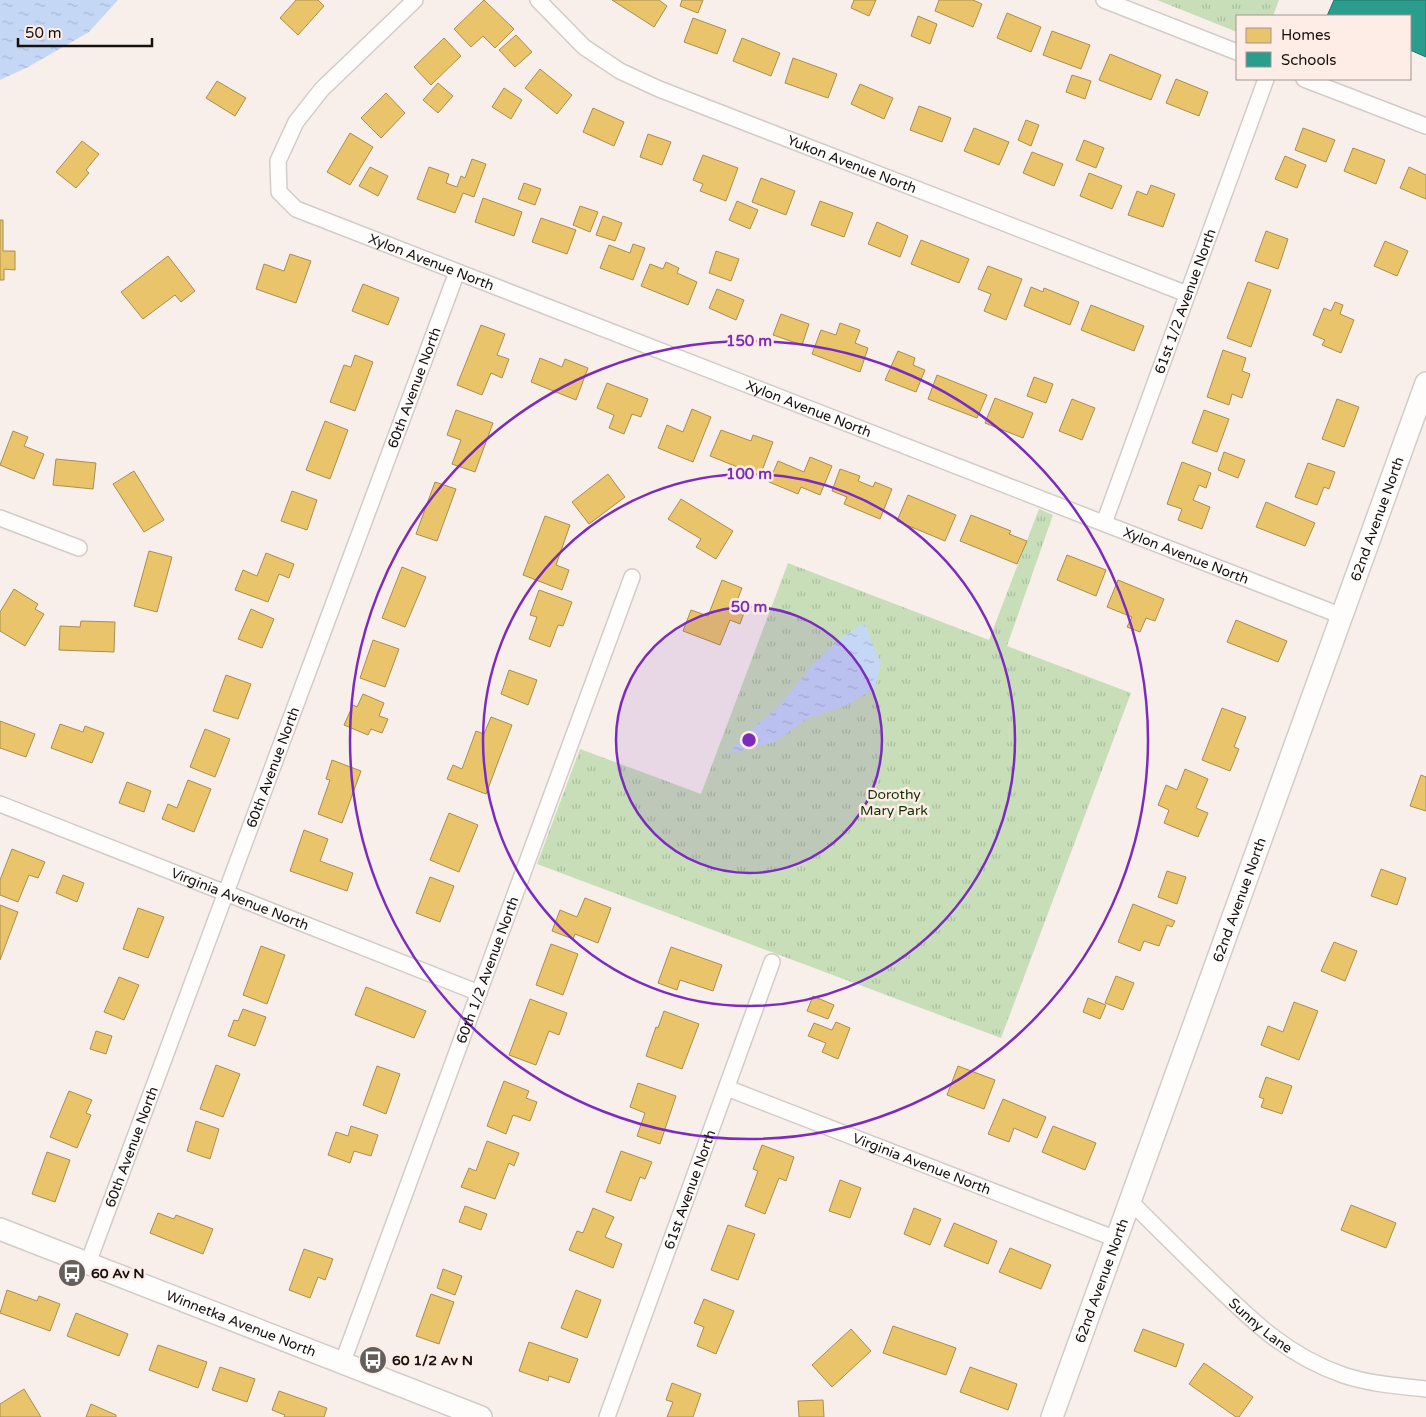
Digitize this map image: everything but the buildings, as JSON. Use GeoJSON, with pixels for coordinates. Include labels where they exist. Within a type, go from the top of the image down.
{"type":"FeatureCollection","features":[{"type":"Feature","properties":{"kind":"street","name":"Xylon Avenue North"},"geometry":{"type":"LineString","coordinates":[[414,0],[322,89],[296,122],[278,160],[279,192],[296,209],[1342,616]]}},
{"type":"Feature","properties":{"kind":"street","name":"Yukon Avenue North"},"geometry":{"type":"LineString","coordinates":[[538,0],[584,47],[620,71],[659,89],[1187,294]]}},
{"type":"Feature","properties":{"kind":"street"},"geometry":{"type":"LineString","coordinates":[[1104,0],[1236,52]]}},
{"type":"Feature","properties":{"kind":"street","name":"61st 1/2 Avenue North"},"geometry":{"type":"LineString","coordinates":[[1104,523],[1266,80]]}},
{"type":"Feature","properties":{"kind":"street"},"geometry":{"type":"LineString","coordinates":[[1307,80],[1426,126]]}},
{"type":"Feature","properties":{"kind":"street","name":"60th Avenue North"},"geometry":{"type":"LineString","coordinates":[[88,1263],[457,272]]}},
{"type":"Feature","properties":{"kind":"street","name":"62nd Avenue North"},"geometry":{"type":"LineString","coordinates":[[1052,1417],[1426,383]]}},
{"type":"Feature","properties":{"kind":"street"},"geometry":{"type":"LineString","coordinates":[[0,518],[79,548]]}},
{"type":"Feature","properties":{"kind":"street","name":"60th 1/2 Avenue North"},"geometry":{"type":"LineString","coordinates":[[342,1364],[632,577]]}},
{"type":"Feature","properties":{"kind":"street","name":"Virginia Avenue North"},"geometry":{"type":"LineString","coordinates":[[0,804],[479,992]]}},
{"type":"Feature","properties":{"kind":"street","name":"61st Avenue North"},"geometry":{"type":"LineString","coordinates":[[607,1417],[772,962]]}},
{"type":"Feature","properties":{"kind":"street","name":"Virginia Avenue North"},"geometry":{"type":"LineString","coordinates":[[727,1088],[1116,1239]]}},
{"type":"Feature","properties":{"kind":"street","name":"Sunny Lane"},"geometry":{"type":"LineString","coordinates":[[1129,1200],[1253,1322],[1279,1343],[1310,1361],[1343,1375],[1372,1382],[1426,1389]]}},
{"type":"Feature","properties":{"kind":"street","name":"Winnetka Avenue North"},"geometry":{"type":"LineString","coordinates":[[0,1229],[481,1417]]}},
{"type":"Feature","properties":{"kind":"green space"},"geometry":{"type":"Polygon","coordinates":[[[1157,0],[1279,0],[1273,15],[1236,15],[1236,32],[1157,0]]]}},
{"type":"Feature","properties":{"kind":"green space","name":"Dorothy Mary Park"},"geometry":{"type":"Polygon","coordinates":[[[1039,509],[1053,515],[1007,646],[1131,693],[1001,1038],[537,864],[580,749],[701,794],[788,563],[989,640],[1039,509]]]}},
{"type":"Feature","properties":{"kind":"water"},"geometry":{"type":"Polygon","coordinates":[[[0,0],[118,0],[89,32],[28,67],[0,80],[0,0]]]}},
{"type":"Feature","properties":{"kind":"water"},"geometry":{"type":"Polygon","coordinates":[[[864,623],[881,663],[875,688],[847,705],[806,719],[775,742],[727,754],[745,734],[776,709],[812,666],[842,637],[864,623]]]}},
{"type":"Feature","properties":{"kind":"place","name":"60 Av N"},"geometry":{"type":"Point","coordinates":[72,1273]}},
{"type":"Feature","properties":{"kind":"place","name":"60 1/2 Av N"},"geometry":{"type":"Point","coordinates":[373,1360]}}]}
